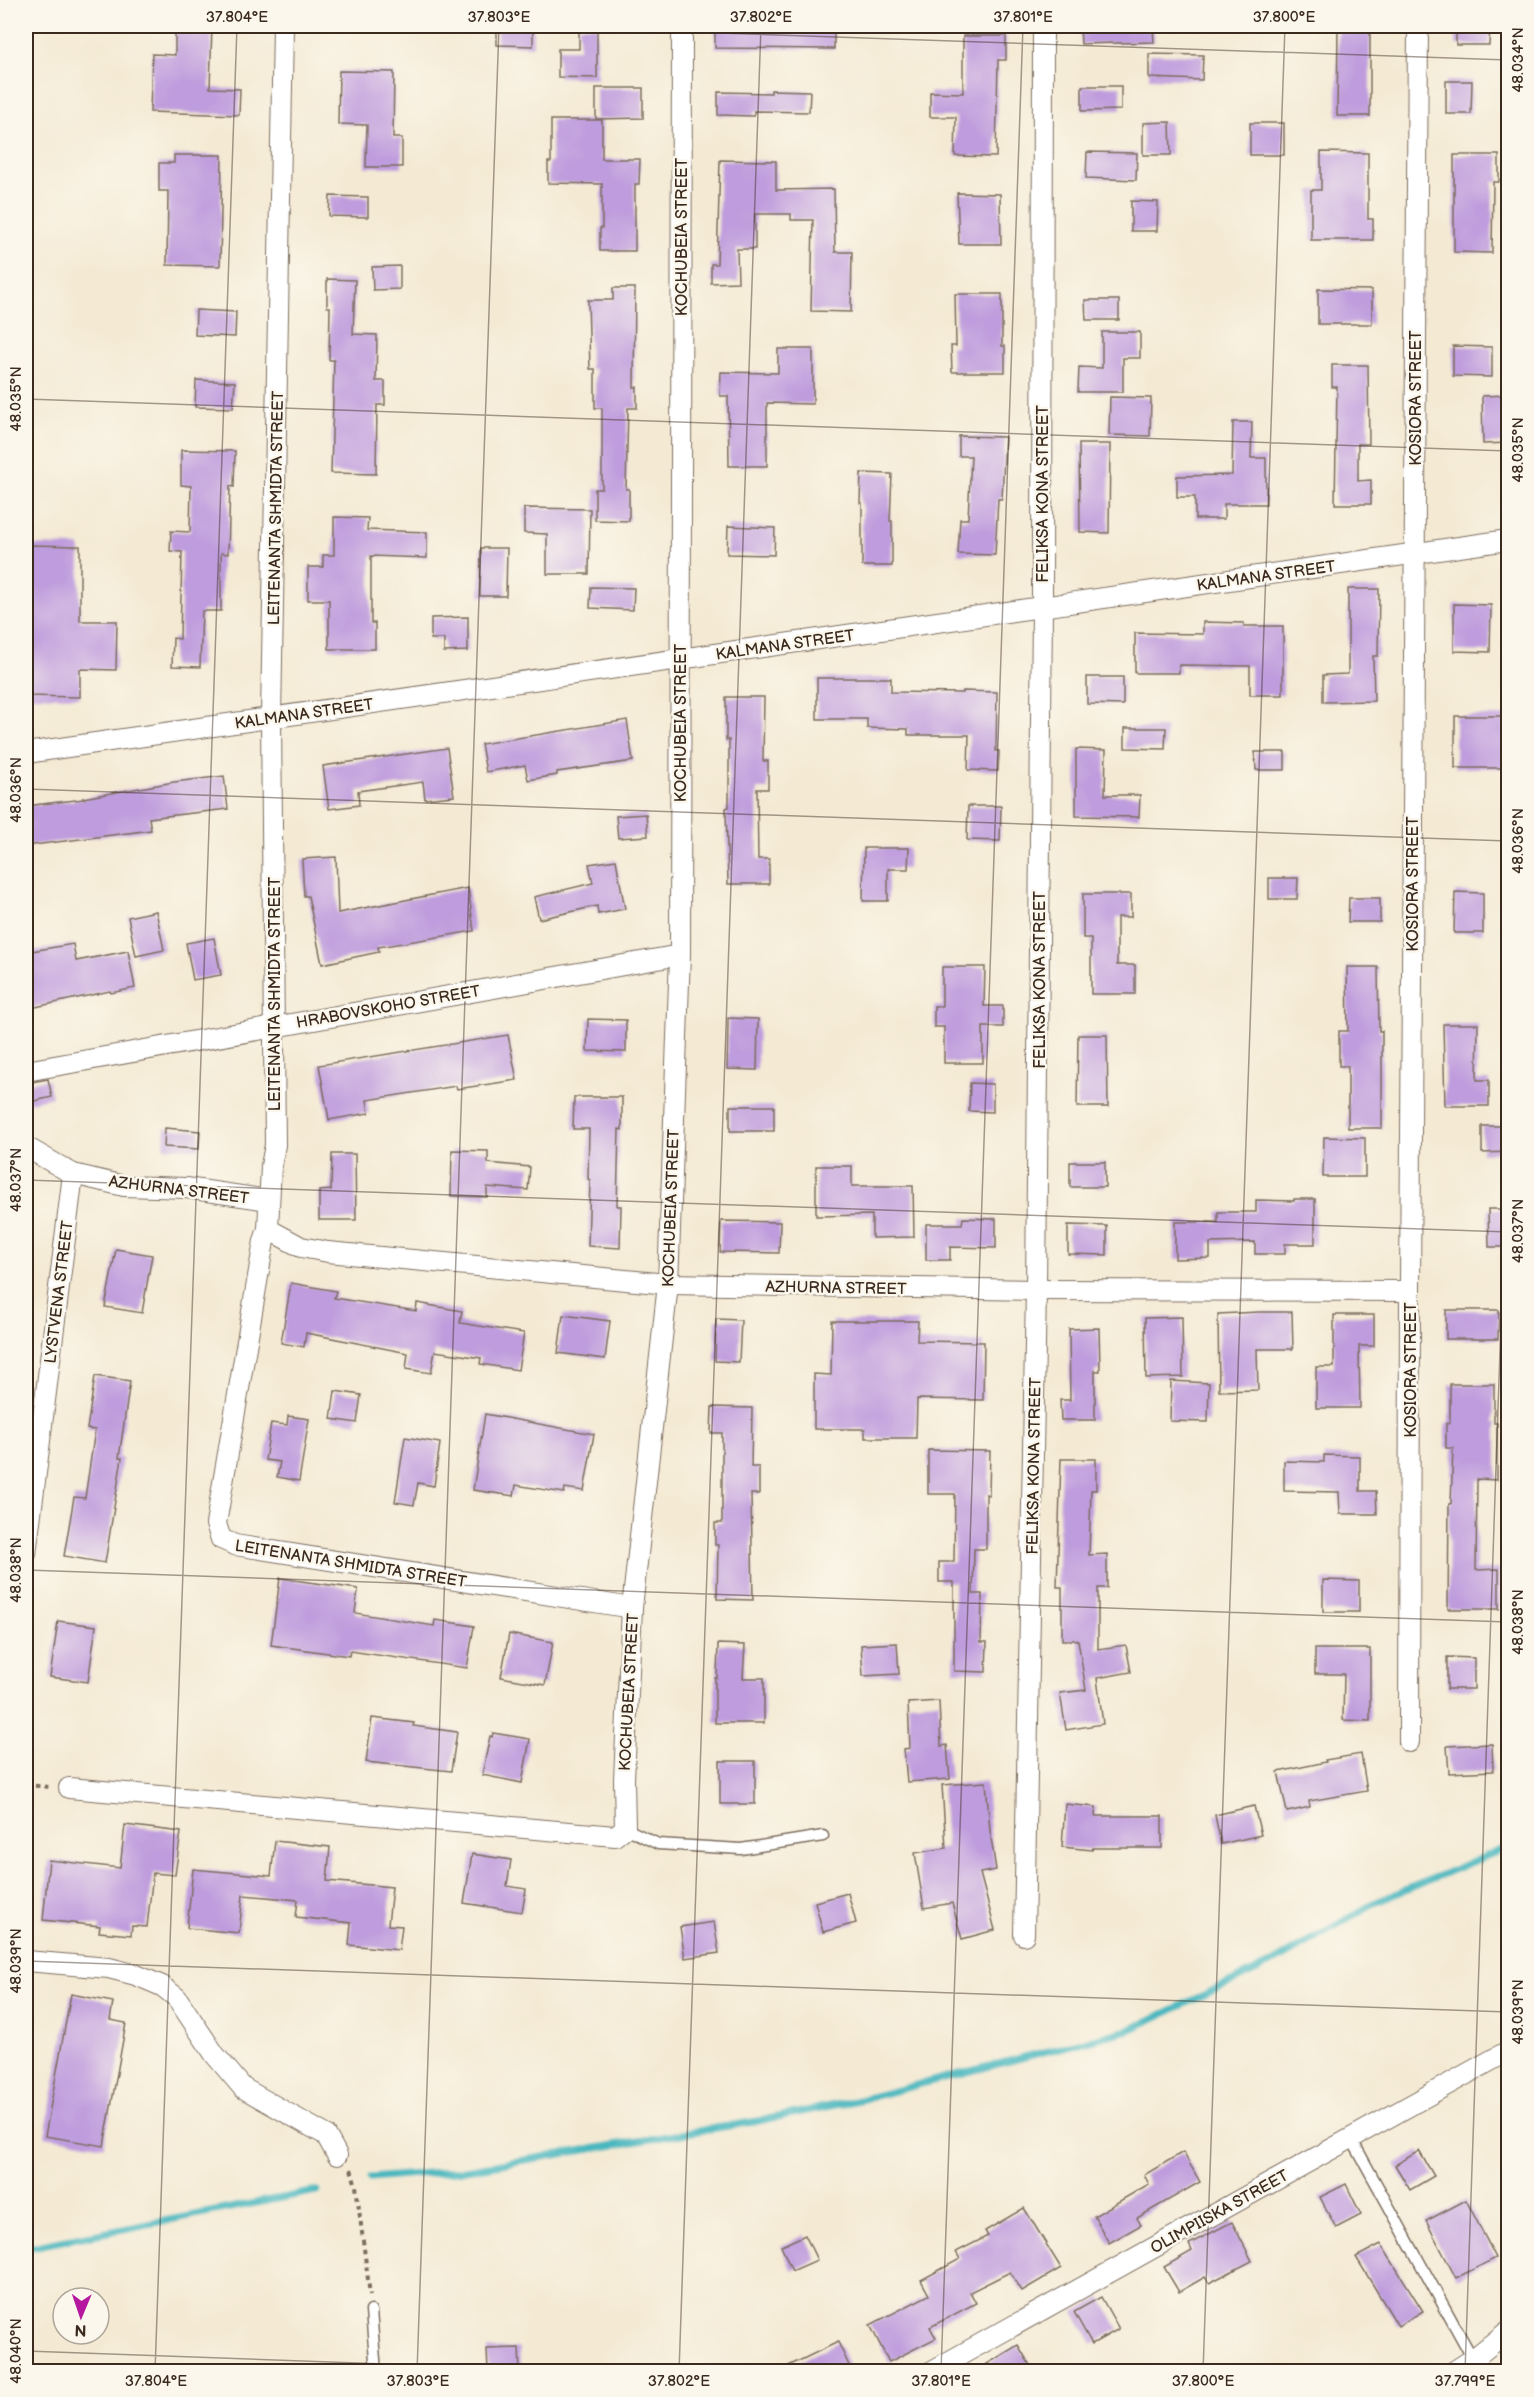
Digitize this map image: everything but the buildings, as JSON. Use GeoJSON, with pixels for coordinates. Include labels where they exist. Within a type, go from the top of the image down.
{"type":"FeatureCollection","features":[{"type":"Feature","properties":{"kind":"street","name":"LEITENANTA SHMIDTA STREET"},"geometry":{"type":"LineString","coordinates":[[283,26],[271,718],[275,1145],[271,1166],[268,1229],[264,1241],[216,1524],[221,1539],[235,1545],[632,1608]]}},
{"type":"Feature","properties":{"kind":"street","name":"KOCHUBEIA STREET"},"geometry":{"type":"LineString","coordinates":[[625,1828],[624,1779],[632,1608],[668,1284],[680,955],[682,26]]}},
{"type":"Feature","properties":{"kind":"street","name":"FELIKSA KONA STREET"},"geometry":{"type":"LineString","coordinates":[[1024,1935],[1036,1290],[1042,607],[1043,26]]}},
{"type":"Feature","properties":{"kind":"street","name":"KOSIORA STREET"},"geometry":{"type":"LineString","coordinates":[[1409,1742],[1418,26]]}},
{"type":"Feature","properties":{"kind":"street","name":"KALMANA STREET"},"geometry":{"type":"LineString","coordinates":[[26,753],[1509,540]]}},
{"type":"Feature","properties":{"kind":"street","name":"HRABOVSKOHO STREET"},"geometry":{"type":"LineString","coordinates":[[26,1071],[680,955]]}},
{"type":"Feature","properties":{"kind":"street","name":"AZHURNA STREET"},"geometry":{"type":"LineString","coordinates":[[26,1147],[73,1174],[124,1186],[186,1188],[269,1200]]}},
{"type":"Feature","properties":{"kind":"street","name":"LYSTVENA STREET"},"geometry":{"type":"LineString","coordinates":[[26,1554],[73,1174]]}},
{"type":"Feature","properties":{"kind":"street","name":"AZHURNA STREET"},"geometry":{"type":"LineString","coordinates":[[268,1229],[301,1247],[328,1252],[668,1284],[1036,1290],[1410,1291]]}},
{"type":"Feature","properties":{"kind":"street"},"geometry":{"type":"LineString","coordinates":[[69,1788],[615,1836],[625,1828]]}},
{"type":"Feature","properties":{"kind":"street"},"geometry":{"type":"LineString","coordinates":[[26,1961],[109,1968],[136,1975],[162,1986],[177,1998],[215,2055],[243,2088],[326,2135],[337,2155]]}},
{"type":"Feature","properties":{"kind":"street","name":"OLIMPIISKA STREET"},"geometry":{"type":"LineString","coordinates":[[930,2372],[1509,2050]]}},
{"type":"Feature","properties":{"kind":"street"},"geometry":{"type":"LineString","coordinates":[[1453,2372],[1473,2360],[1509,2331]]}},
{"type":"Feature","properties":{"kind":"lane"},"geometry":{"type":"LineString","coordinates":[[625,1828],[658,1844],[741,1849],[823,1836]]}},
{"type":"Feature","properties":{"kind":"lane"},"geometry":{"type":"LineString","coordinates":[[1351,2138],[1473,2360]]}},
{"type":"Feature","properties":{"kind":"lane"},"geometry":{"type":"LineString","coordinates":[[371,2311],[376,2372]]}},
{"type":"Feature","properties":{"kind":"path"},"geometry":{"type":"LineString","coordinates":[[337,2155],[351,2170],[356,2186],[371,2311]]}},
{"type":"Feature","properties":{"kind":"waterway"},"geometry":{"type":"LineString","coordinates":[[370,2178],[465,2170],[758,2121],[859,2100],[1129,2030],[1272,1963],[1374,1903],[1508,1847]]}},
{"type":"Feature","properties":{"kind":"waterway"},"geometry":{"type":"LineString","coordinates":[[26,2248],[317,2191]]}}]}
